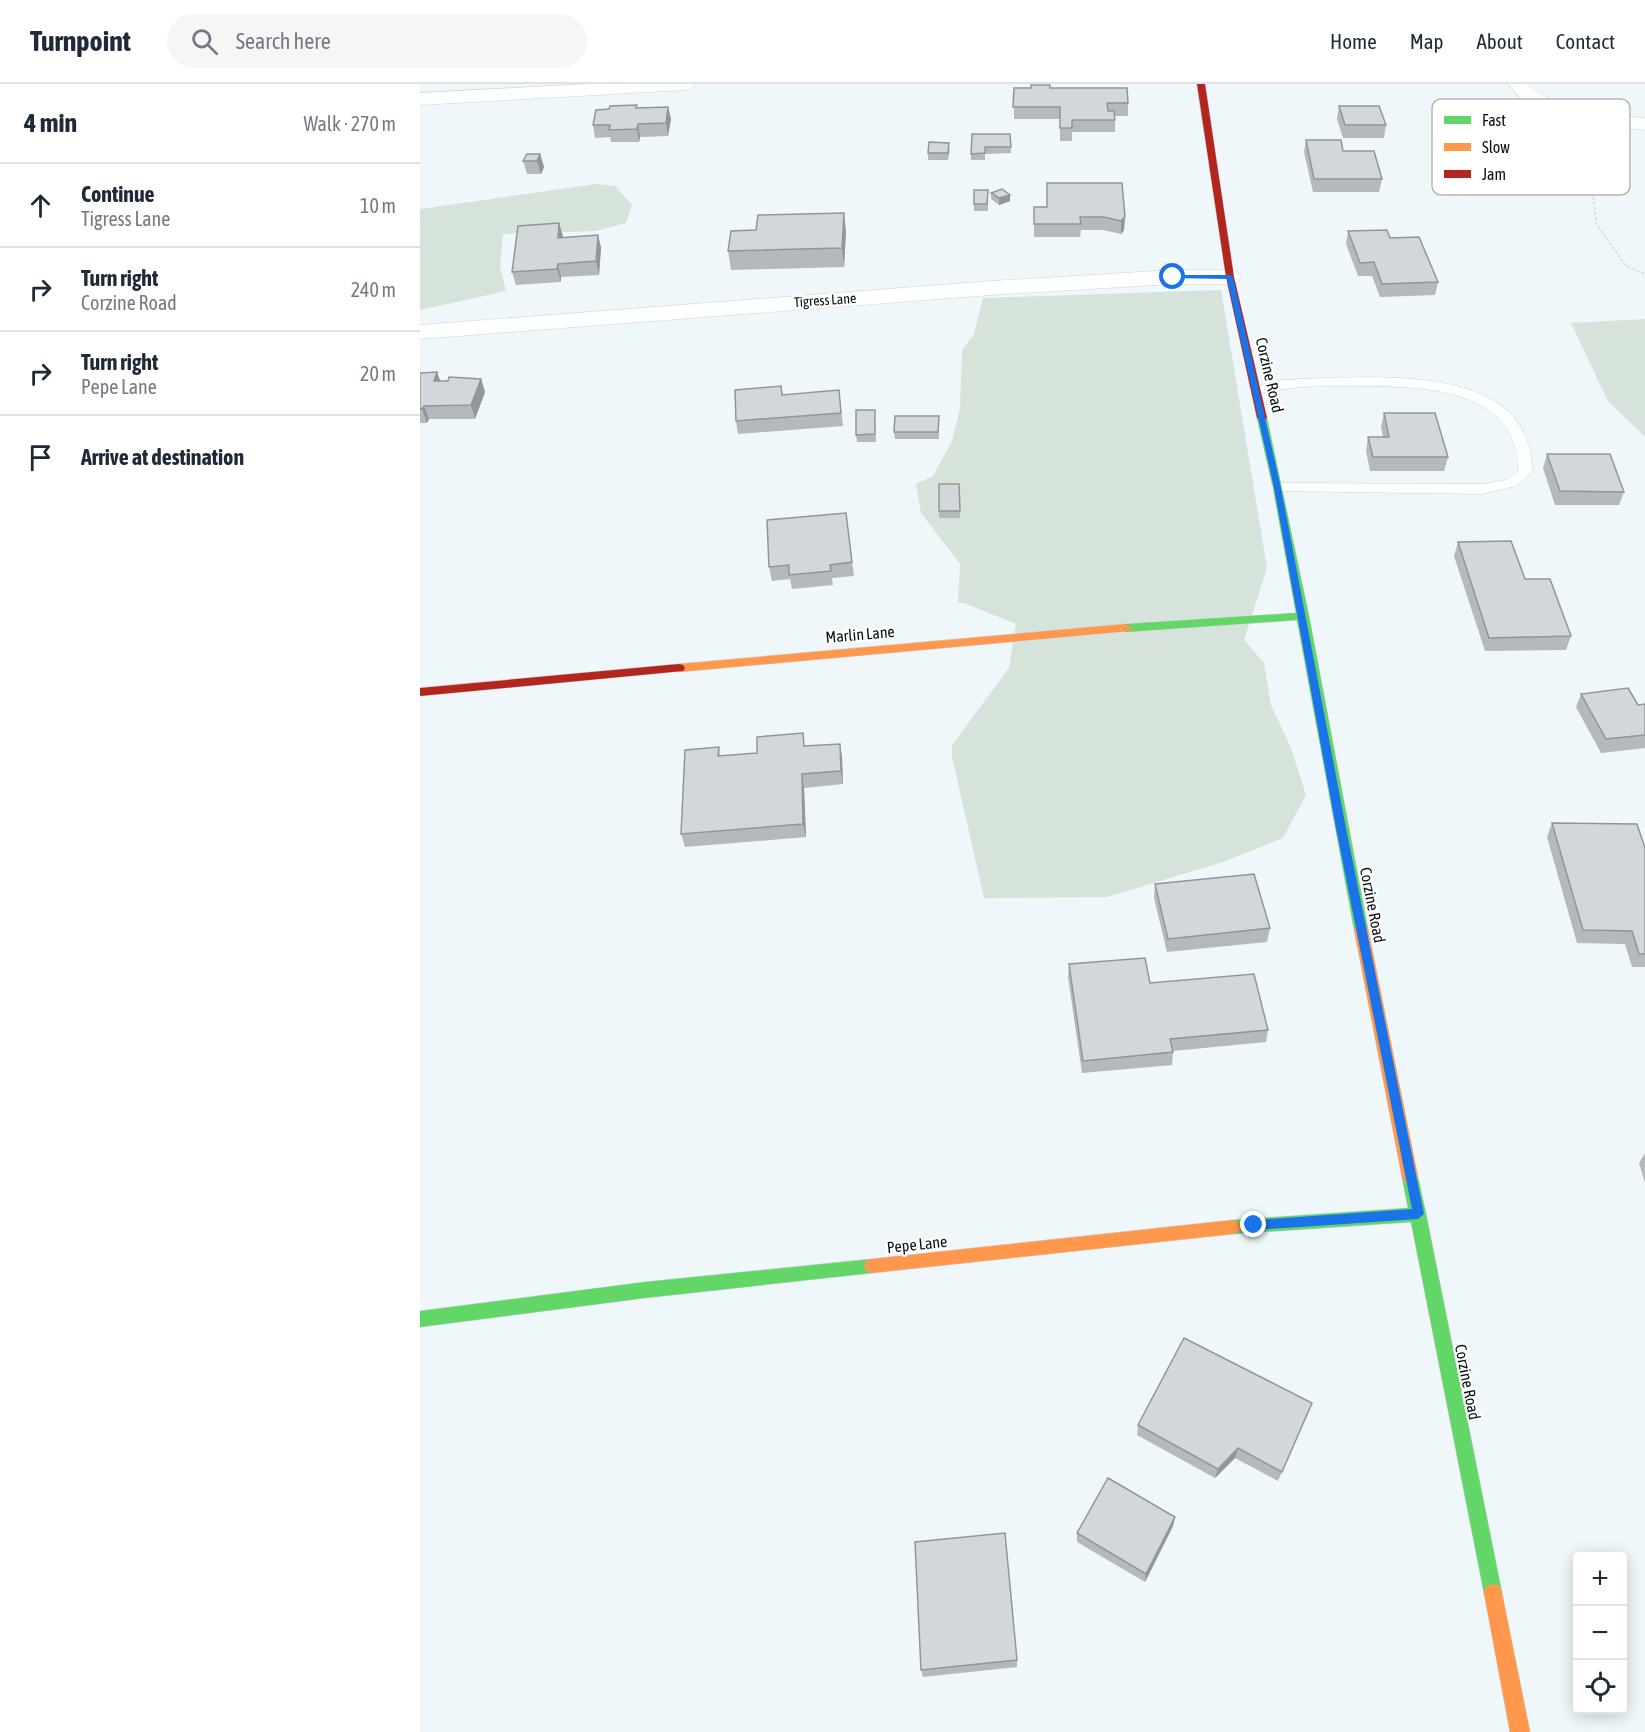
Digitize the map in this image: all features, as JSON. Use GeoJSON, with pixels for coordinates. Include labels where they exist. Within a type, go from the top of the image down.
{"type":"FeatureCollection","features":[{"type":"Feature","properties":{"kind":"street"},"geometry":{"type":"LineString","coordinates":[[420,99],[685,84]]}},
{"type":"Feature","properties":{"kind":"street","name":"Corzine Road"},"geometry":{"type":"LineString","coordinates":[[1201,84],[1230,277],[1278,488],[1341,828],[1520,1732]]}},
{"type":"Feature","properties":{"kind":"street"},"geometry":{"type":"LineString","coordinates":[[1517,84],[1530,97],[1536,99]]}},
{"type":"Feature","properties":{"kind":"street"},"geometry":{"type":"LineString","coordinates":[[1630,123],[1645,124]]}},
{"type":"Feature","properties":{"kind":"street","name":"Tigress Lane"},"geometry":{"type":"LineString","coordinates":[[420,332],[991,288],[1173,277],[1230,277]]}},
{"type":"Feature","properties":{"kind":"street","name":"Marlin Lane"},"geometry":{"type":"LineString","coordinates":[[420,692],[1094,630],[1303,616]]}},
{"type":"Feature","properties":{"kind":"street","name":"Pepe Lane"},"geometry":{"type":"LineString","coordinates":[[420,1320],[645,1290],[1254,1225],[1418,1214]]}},
{"type":"Feature","properties":{"kind":"lane"},"geometry":{"type":"LineString","coordinates":[[1257,390],[1295,382],[1414,383],[1452,389],[1473,395],[1500,411],[1513,426],[1526,458],[1526,472],[1518,480],[1508,485],[1482,489],[1278,488]]}},
{"type":"Feature","properties":{"kind":"path"},"geometry":{"type":"LineString","coordinates":[[1593,195],[1596,223],[1626,266],[1645,274]]}},
{"type":"Feature","properties":{"kind":"shaded area"},"geometry":{"type":"Polygon","coordinates":[[[596,184],[615,186],[632,205],[626,223],[596,231],[503,234],[500,267],[506,291],[420,310],[420,209],[596,184]]]}},
{"type":"Feature","properties":{"kind":"shaded area"},"geometry":{"type":"Polygon","coordinates":[[[1221,290],[1267,568],[1244,640],[1264,663],[1271,705],[1291,748],[1306,795],[1283,838],[1226,861],[1107,897],[984,898],[952,757],[952,745],[1009,668],[1016,624],[964,603],[958,603],[960,564],[921,513],[916,484],[933,476],[952,441],[960,408],[962,350],[974,334],[983,298],[1221,290]]]}},
{"type":"Feature","properties":{"kind":"shaded area"},"geometry":{"type":"Polygon","coordinates":[[[1645,319],[1645,437],[1608,401],[1571,323],[1645,319]]]}},
{"type":"Feature","properties":{"kind":"building"},"geometry":{"type":"Polygon","coordinates":[[[1031,85],[1050,85],[1050,88],[1127,88],[1128,103],[1107,103],[1108,111],[1114,111],[1115,120],[1072,120],[1072,128],[1060,128],[1060,107],[1013,107],[1014,88],[1031,88],[1031,85]]]}},
{"type":"Feature","properties":{"kind":"building"},"geometry":{"type":"Polygon","coordinates":[[[637,105],[636,108],[668,107],[666,123],[638,124],[637,129],[609,130],[610,125],[593,125],[596,110],[609,109],[610,106],[637,105]]]}},
{"type":"Feature","properties":{"kind":"building"},"geometry":{"type":"Polygon","coordinates":[[[1339,106],[1379,106],[1386,125],[1345,125],[1339,106]]]}},
{"type":"Feature","properties":{"kind":"building"},"geometry":{"type":"Polygon","coordinates":[[[972,134],[1010,134],[1011,147],[985,147],[985,153],[971,154],[972,134]]]}},
{"type":"Feature","properties":{"kind":"building"},"geometry":{"type":"Polygon","coordinates":[[[1306,140],[1341,140],[1343,151],[1374,151],[1382,179],[1314,179],[1306,140]]]}},
{"type":"Feature","properties":{"kind":"building"},"geometry":{"type":"Polygon","coordinates":[[[929,142],[949,143],[948,153],[928,153],[929,142]]]}},
{"type":"Feature","properties":{"kind":"building"},"geometry":{"type":"Polygon","coordinates":[[[527,154],[540,154],[537,161],[523,161],[527,154]]]}},
{"type":"Feature","properties":{"kind":"building"},"geometry":{"type":"Polygon","coordinates":[[[1047,183],[1122,183],[1125,217],[1121,221],[1104,217],[1080,217],[1081,224],[1034,224],[1034,207],[1047,207],[1047,183]]]}},
{"type":"Feature","properties":{"kind":"building"},"geometry":{"type":"Polygon","coordinates":[[[1002,189],[1010,195],[999,198],[991,193],[1002,189]]]}},
{"type":"Feature","properties":{"kind":"building"},"geometry":{"type":"Polygon","coordinates":[[[974,190],[988,190],[987,204],[974,204],[974,190]]]}},
{"type":"Feature","properties":{"kind":"building"},"geometry":{"type":"Polygon","coordinates":[[[844,213],[842,248],[728,251],[731,231],[756,230],[758,215],[844,213]]]}},
{"type":"Feature","properties":{"kind":"building"},"geometry":{"type":"Polygon","coordinates":[[[559,223],[558,238],[598,235],[596,261],[558,264],[557,269],[512,272],[518,226],[559,223]]]}},
{"type":"Feature","properties":{"kind":"building"},"geometry":{"type":"Polygon","coordinates":[[[1387,230],[1390,238],[1419,237],[1438,282],[1382,284],[1374,262],[1360,263],[1348,231],[1387,230]]]}},
{"type":"Feature","properties":{"kind":"building"},"geometry":{"type":"Polygon","coordinates":[[[437,372],[434,381],[448,381],[449,377],[481,379],[471,405],[424,406],[420,409],[420,373],[437,372]]]}},
{"type":"Feature","properties":{"kind":"building"},"geometry":{"type":"Polygon","coordinates":[[[781,386],[782,395],[839,390],[841,413],[736,421],[735,390],[781,386]]]}},
{"type":"Feature","properties":{"kind":"building"},"geometry":{"type":"Polygon","coordinates":[[[856,410],[875,410],[875,434],[856,435],[856,410]]]}},
{"type":"Feature","properties":{"kind":"building"},"geometry":{"type":"Polygon","coordinates":[[[1384,413],[1435,413],[1448,457],[1373,457],[1368,437],[1389,437],[1384,413]]]}},
{"type":"Feature","properties":{"kind":"building"},"geometry":{"type":"Polygon","coordinates":[[[895,416],[939,416],[938,432],[894,432],[895,416]]]}},
{"type":"Feature","properties":{"kind":"building"},"geometry":{"type":"Polygon","coordinates":[[[1547,454],[1610,454],[1624,492],[1560,491],[1547,454]]]}},
{"type":"Feature","properties":{"kind":"building"},"geometry":{"type":"Polygon","coordinates":[[[939,484],[959,484],[960,511],[939,511],[939,484]]]}},
{"type":"Feature","properties":{"kind":"building"},"geometry":{"type":"Polygon","coordinates":[[[846,513],[852,562],[830,565],[831,571],[789,575],[789,565],[769,567],[767,520],[846,513]]]}},
{"type":"Feature","properties":{"kind":"building"},"geometry":{"type":"Polygon","coordinates":[[[1511,541],[1525,579],[1550,579],[1571,636],[1489,638],[1458,542],[1511,541]]]}},
{"type":"Feature","properties":{"kind":"building"},"geometry":{"type":"Polygon","coordinates":[[[1628,688],[1638,705],[1645,704],[1645,735],[1606,739],[1581,694],[1628,688]]]}},
{"type":"Feature","properties":{"kind":"building"},"geometry":{"type":"Polygon","coordinates":[[[803,733],[804,746],[840,744],[841,771],[802,774],[803,824],[681,834],[685,750],[719,747],[718,756],[757,753],[757,737],[803,733]]]}},
{"type":"Feature","properties":{"kind":"building"},"geometry":{"type":"Polygon","coordinates":[[[1552,823],[1637,824],[1645,848],[1645,954],[1639,954],[1632,931],[1583,930],[1552,823]]]}},
{"type":"Feature","properties":{"kind":"building"},"geometry":{"type":"Polygon","coordinates":[[[1254,874],[1270,928],[1168,939],[1155,884],[1254,874]]]}},
{"type":"Feature","properties":{"kind":"building"},"geometry":{"type":"Polygon","coordinates":[[[1145,958],[1150,983],[1254,974],[1268,1030],[1170,1039],[1173,1052],[1083,1061],[1069,964],[1145,958]]]}},
{"type":"Feature","properties":{"kind":"building"},"geometry":{"type":"Polygon","coordinates":[[[1184,1338],[1312,1403],[1282,1472],[1238,1448],[1218,1469],[1138,1425],[1184,1338]]]}},
{"type":"Feature","properties":{"kind":"building"},"geometry":{"type":"Polygon","coordinates":[[[1108,1478],[1175,1517],[1146,1574],[1077,1533],[1108,1478]]]}},
{"type":"Feature","properties":{"kind":"building"},"geometry":{"type":"Polygon","coordinates":[[[1005,1533],[1017,1660],[921,1670],[915,1542],[1005,1533]]]}},
{"type":"Feature","properties":{"kind":"traffic: fast"},"geometry":{"type":"LineString","coordinates":[[1262,418],[1278,488],[1361,929]]}},
{"type":"Feature","properties":{"kind":"traffic: fast"},"geometry":{"type":"LineString","coordinates":[[1126,628],[1303,616]]}},
{"type":"Feature","properties":{"kind":"traffic: fast"},"geometry":{"type":"LineString","coordinates":[[1410,1177],[1493,1593]]}},
{"type":"Feature","properties":{"kind":"traffic: fast"},"geometry":{"type":"LineString","coordinates":[[1233,1227],[1418,1214]]}},
{"type":"Feature","properties":{"kind":"traffic: fast"},"geometry":{"type":"LineString","coordinates":[[420,1319],[645,1290],[872,1266]]}},
{"type":"Feature","properties":{"kind":"traffic: slow"},"geometry":{"type":"LineString","coordinates":[[679,668],[1126,628]]}},
{"type":"Feature","properties":{"kind":"traffic: slow"},"geometry":{"type":"LineString","coordinates":[[1361,929],[1410,1177]]}},
{"type":"Feature","properties":{"kind":"traffic: slow"},"geometry":{"type":"LineString","coordinates":[[872,1266],[1233,1227]]}},
{"type":"Feature","properties":{"kind":"traffic: slow"},"geometry":{"type":"LineString","coordinates":[[1493,1593],[1520,1732]]}},
{"type":"Feature","properties":{"kind":"traffic: jam"},"geometry":{"type":"LineString","coordinates":[[1201,84],[1230,277],[1262,418]]}},
{"type":"Feature","properties":{"kind":"traffic: jam"},"geometry":{"type":"LineString","coordinates":[[420,692],[679,668]]}},
{"type":"Feature","properties":{"kind":"route"},"geometry":{"type":"LineString","coordinates":[[1173,277],[1230,277],[1278,488],[1341,828],[1418,1214],[1254,1225]]}}]}
